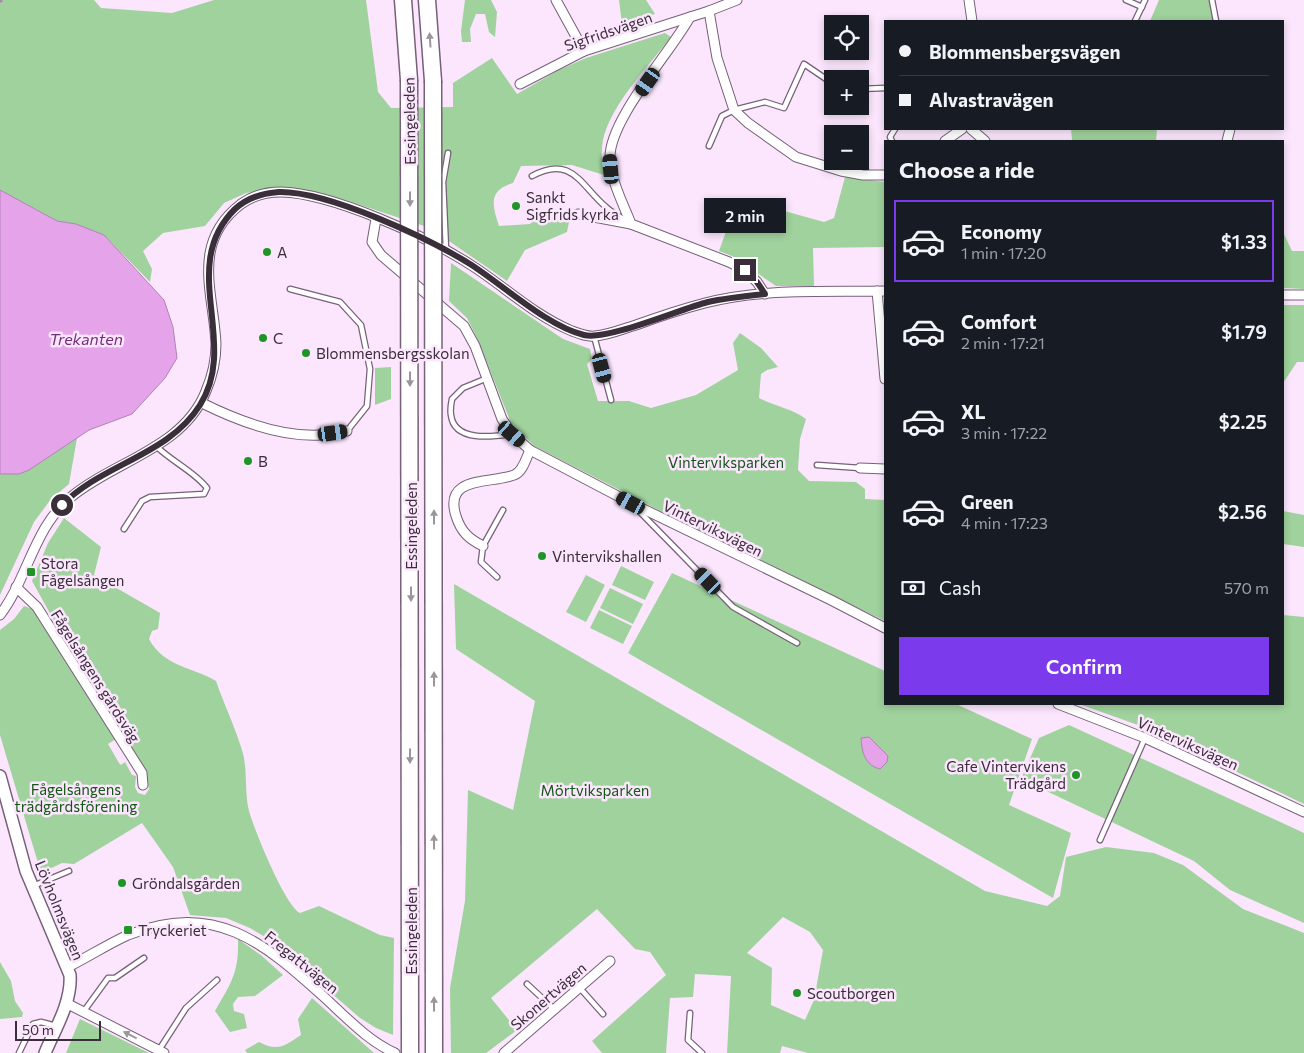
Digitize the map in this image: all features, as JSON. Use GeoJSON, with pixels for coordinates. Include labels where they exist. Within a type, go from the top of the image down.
{"type":"FeatureCollection","features":[{"type":"Feature","properties":{"kind":"highway","name":"Essingeleden"},"geometry":{"type":"LineString","coordinates":[[403,0],[409,80],[410,1053]]}},
{"type":"Feature","properties":{"kind":"highway","name":"Essingeleden"},"geometry":{"type":"LineString","coordinates":[[426,0],[433,81],[434,1053]]}},
{"type":"Feature","properties":{"kind":"street"},"geometry":{"type":"LineString","coordinates":[[556,0],[584,51]]}},
{"type":"Feature","properties":{"kind":"street","name":"Sigfridsvägen"},"geometry":{"type":"LineString","coordinates":[[520,84],[584,51],[690,18],[737,0]]}},
{"type":"Feature","properties":{"kind":"street"},"geometry":{"type":"LineString","coordinates":[[969,0],[972,20]]}},
{"type":"Feature","properties":{"kind":"street"},"geometry":{"type":"LineString","coordinates":[[709,11],[717,58],[734,110],[761,135],[796,157],[841,171],[863,175],[884,175]]}},
{"type":"Feature","properties":{"kind":"street"},"geometry":{"type":"LineString","coordinates":[[631,224],[611,169],[612,145],[618,128],[630,107],[690,18]]}},
{"type":"Feature","properties":{"kind":"street"},"geometry":{"type":"LineString","coordinates":[[946,140],[961,130]]}},
{"type":"Feature","properties":{"kind":"street"},"geometry":{"type":"LineString","coordinates":[[972,130],[984,140]]}},
{"type":"Feature","properties":{"kind":"street"},"geometry":{"type":"LineString","coordinates":[[0,615],[46,526],[69,498],[104,474],[156,446],[177,431],[202,403],[214,366],[216,344],[207,282],[208,266],[219,232],[235,210],[250,198],[281,192],[328,202],[423,237],[446,249],[550,320],[576,332],[594,336],[609,334],[707,302],[765,294],[881,291],[884,357]]}},
{"type":"Feature","properties":{"kind":"street"},"geometry":{"type":"LineString","coordinates":[[578,214],[631,224],[729,262],[745,270],[757,282],[765,294]]}},
{"type":"Feature","properties":{"kind":"street","name":"Vinterviksvägen"},"geometry":{"type":"LineString","coordinates":[[376,219],[372,242],[381,255],[464,326],[475,346],[485,379],[502,419],[512,434],[530,450],[631,503],[884,627]]}},
{"type":"Feature","properties":{"kind":"street"},"geometry":{"type":"LineString","coordinates":[[1284,295],[1304,295]]}},
{"type":"Feature","properties":{"kind":"street"},"geometry":{"type":"LineString","coordinates":[[202,403],[224,414],[294,433],[320,435],[347,431]]}},
{"type":"Feature","properties":{"kind":"street"},"geometry":{"type":"LineString","coordinates":[[483,546],[469,539],[459,526],[454,511],[454,498],[459,490],[468,483],[515,475],[522,467],[530,450]]}},
{"type":"Feature","properties":{"kind":"street"},"geometry":{"type":"LineString","coordinates":[[860,468],[884,469]]}},
{"type":"Feature","properties":{"kind":"street","name":"Fågelsångens gårdsväg"},"geometry":{"type":"LineString","coordinates":[[16,587],[37,607],[142,773],[143,785]]}},
{"type":"Feature","properties":{"kind":"street","name":"Vinterviksvägen"},"geometry":{"type":"LineString","coordinates":[[1061,705],[1145,738],[1304,812]]}},
{"type":"Feature","properties":{"kind":"street","name":"Lövholmsvägen"},"geometry":{"type":"LineString","coordinates":[[0,776],[32,887],[68,966],[71,984],[66,1003],[45,1053]]}},
{"type":"Feature","properties":{"kind":"street","name":"Fregattvägen"},"geometry":{"type":"LineString","coordinates":[[68,966],[129,935],[161,927],[194,922],[229,928],[265,947],[373,1040],[395,1053]]}},
{"type":"Feature","properties":{"kind":"street","name":"Skonertvägen"},"geometry":{"type":"LineString","coordinates":[[504,1053],[610,960]]}},
{"type":"Feature","properties":{"kind":"street"},"geometry":{"type":"LineString","coordinates":[[66,1003],[161,1052]]}},
{"type":"Feature","properties":{"kind":"lane"},"geometry":{"type":"LineString","coordinates":[[1126,0],[1142,7]]}},
{"type":"Feature","properties":{"kind":"lane"},"geometry":{"type":"LineString","coordinates":[[1136,20],[1145,0]]}},
{"type":"Feature","properties":{"kind":"lane"},"geometry":{"type":"LineString","coordinates":[[1212,0],[1216,20]]}},
{"type":"Feature","properties":{"kind":"lane"},"geometry":{"type":"LineString","coordinates":[[709,146],[722,116],[734,110],[765,102],[784,108],[804,64],[824,78]]}},
{"type":"Feature","properties":{"kind":"lane"},"geometry":{"type":"LineString","coordinates":[[869,89],[884,88]]}},
{"type":"Feature","properties":{"kind":"lane"},"geometry":{"type":"LineString","coordinates":[[446,249],[443,182],[448,153]]}},
{"type":"Feature","properties":{"kind":"lane"},"geometry":{"type":"LineString","coordinates":[[532,176],[544,170],[569,171],[577,175],[606,207],[631,224]]}},
{"type":"Feature","properties":{"kind":"lane"},"geometry":{"type":"LineString","coordinates":[[290,289],[340,302],[361,325],[370,369],[367,406],[347,431]]}},
{"type":"Feature","properties":{"kind":"lane"},"geometry":{"type":"LineString","coordinates":[[594,336],[611,400]]}},
{"type":"Feature","properties":{"kind":"lane"},"geometry":{"type":"LineString","coordinates":[[485,379],[463,388],[452,400],[451,416],[456,428],[467,435],[512,434]]}},
{"type":"Feature","properties":{"kind":"lane"},"geometry":{"type":"LineString","coordinates":[[124,529],[142,501],[150,497],[204,494],[207,488],[156,446]]}},
{"type":"Feature","properties":{"kind":"lane"},"geometry":{"type":"LineString","coordinates":[[817,466],[860,468]]}},
{"type":"Feature","properties":{"kind":"lane"},"geometry":{"type":"LineString","coordinates":[[631,503],[733,607],[797,643]]}},
{"type":"Feature","properties":{"kind":"lane"},"geometry":{"type":"LineString","coordinates":[[497,577],[481,562],[483,546],[503,510]]}},
{"type":"Feature","properties":{"kind":"lane"},"geometry":{"type":"LineString","coordinates":[[1100,840],[1145,738]]}},
{"type":"Feature","properties":{"kind":"lane"},"geometry":{"type":"LineString","coordinates":[[32,887],[69,871]]}},
{"type":"Feature","properties":{"kind":"lane"},"geometry":{"type":"LineString","coordinates":[[84,1012],[103,982],[108,978],[115,978],[144,958]]}},
{"type":"Feature","properties":{"kind":"lane"},"geometry":{"type":"LineString","coordinates":[[161,1052],[186,1008],[217,980]]}},
{"type":"Feature","properties":{"kind":"lane"},"geometry":{"type":"LineString","coordinates":[[527,984],[554,1009]]}},
{"type":"Feature","properties":{"kind":"lane"},"geometry":{"type":"LineString","coordinates":[[579,987],[603,1014]]}},
{"type":"Feature","properties":{"kind":"lane"},"geometry":{"type":"LineString","coordinates":[[690,1013],[688,1040],[702,1053]]}},
{"type":"Feature","properties":{"kind":"lane"},"geometry":{"type":"LineString","coordinates":[[19,1053],[33,1024],[41,1022],[56,1026]]}},
{"type":"Feature","properties":{"kind":"green space"},"geometry":{"type":"Polygon","coordinates":[[[0,0],[94,0],[101,8],[172,13],[214,0],[366,0],[378,92],[391,108],[453,107],[453,83],[492,58],[517,94],[559,70],[586,58],[665,33],[671,37],[629,90],[611,119],[602,148],[604,175],[572,165],[521,166],[513,183],[505,186],[496,194],[494,205],[499,226],[530,224],[540,215],[569,222],[567,232],[525,250],[507,281],[430,228],[342,199],[284,188],[246,193],[224,203],[205,226],[163,233],[143,251],[152,269],[150,282],[104,235],[76,224],[57,221],[0,190],[0,0]]]}},
{"type":"Feature","properties":{"kind":"green space"},"geometry":{"type":"Polygon","coordinates":[[[465,0],[491,0],[497,12],[495,37],[489,32],[485,14],[476,14],[470,29],[471,42],[462,42],[461,31],[465,0]]]}},
{"type":"Feature","properties":{"kind":"green space"},"geometry":{"type":"Polygon","coordinates":[[[619,0],[646,0],[655,14],[622,24],[619,0]]]}},
{"type":"Feature","properties":{"kind":"green space"},"geometry":{"type":"Polygon","coordinates":[[[1159,0],[1215,0],[1219,20],[1150,20],[1159,0]]]}},
{"type":"Feature","properties":{"kind":"green space"},"geometry":{"type":"Polygon","coordinates":[[[1071,130],[1157,130],[1156,140],[1072,140],[1071,130]]]}},
{"type":"Feature","properties":{"kind":"green space"},"geometry":{"type":"Polygon","coordinates":[[[845,177],[884,182],[884,247],[813,248],[814,286],[776,286],[732,256],[719,251],[738,198],[824,222],[834,218],[845,177]]]}},
{"type":"Feature","properties":{"kind":"green space"},"geometry":{"type":"Polygon","coordinates":[[[1284,234],[1292,251],[1304,251],[1304,289],[1284,288],[1284,234]]]}},
{"type":"Feature","properties":{"kind":"green space","name":"Vinterviksparken"},"geometry":{"type":"Polygon","coordinates":[[[451,263],[563,339],[590,349],[592,359],[587,364],[598,401],[629,401],[651,408],[696,395],[738,370],[733,343],[740,333],[761,348],[778,367],[761,374],[759,398],[806,419],[800,439],[798,470],[809,481],[856,482],[865,489],[865,499],[884,500],[884,621],[682,522],[534,446],[511,423],[478,340],[467,318],[449,301],[451,263]]]}},
{"type":"Feature","properties":{"kind":"green space"},"geometry":{"type":"Polygon","coordinates":[[[1284,305],[1304,305],[1304,362],[1297,362],[1284,382],[1284,305]]]}},
{"type":"Feature","properties":{"kind":"green space"},"geometry":{"type":"Polygon","coordinates":[[[391,367],[391,399],[375,405],[375,368],[391,367]]]}},
{"type":"Feature","properties":{"kind":"green space"},"geometry":{"type":"Polygon","coordinates":[[[77,438],[69,484],[51,499],[34,522],[0,595],[0,474],[19,474],[29,470],[77,438]]]}},
{"type":"Feature","properties":{"kind":"green space"},"geometry":{"type":"Polygon","coordinates":[[[1284,511],[1304,515],[1304,547],[1284,544],[1284,511]]]}},
{"type":"Feature","properties":{"kind":"green space","name":"Fågelsångens trädgårdsförening"},"geometry":{"type":"Polygon","coordinates":[[[64,518],[101,547],[94,575],[160,613],[158,629],[152,631],[149,639],[155,648],[171,661],[216,681],[242,750],[249,811],[263,849],[286,897],[300,913],[319,906],[380,935],[394,938],[393,1035],[376,1028],[360,1018],[270,940],[250,928],[226,918],[190,915],[173,867],[142,823],[74,864],[62,863],[41,873],[0,735],[0,630],[14,619],[24,606],[35,610],[116,739],[108,744],[119,763],[121,765],[125,762],[132,775],[136,776],[135,787],[138,793],[145,795],[149,789],[146,773],[86,678],[32,581],[48,543],[64,518]]]}},
{"type":"Feature","properties":{"kind":"green space"},"geometry":{"type":"Polygon","coordinates":[[[621,566],[654,582],[645,600],[612,585],[621,566]]]}},
{"type":"Feature","properties":{"kind":"green space"},"geometry":{"type":"Polygon","coordinates":[[[672,573],[884,671],[884,705],[958,705],[1032,739],[1009,805],[1071,833],[1053,898],[628,653],[672,573]]]}},
{"type":"Feature","properties":{"kind":"green space"},"geometry":{"type":"Polygon","coordinates":[[[586,575],[605,585],[586,622],[566,612],[586,575]]]}},
{"type":"Feature","properties":{"kind":"green space","name":"Mörtviksparken"},"geometry":{"type":"Polygon","coordinates":[[[454,584],[985,891],[1047,906],[1060,896],[1066,857],[1106,847],[1154,853],[1183,865],[1243,909],[1304,933],[1304,1053],[808,1053],[782,1046],[780,1053],[727,1053],[731,976],[695,974],[693,997],[670,998],[666,1053],[602,1053],[592,1041],[666,975],[650,952],[635,949],[597,909],[491,998],[517,1030],[486,1053],[451,1053],[450,988],[465,901],[468,790],[513,810],[535,701],[456,649],[454,584]],[[783,917],[747,953],[772,968],[771,1005],[805,1020],[814,1000],[823,950],[810,932],[783,917]]]}},
{"type":"Feature","properties":{"kind":"green space"},"geometry":{"type":"Polygon","coordinates":[[[610,588],[643,604],[633,624],[600,608],[610,588]]]}},
{"type":"Feature","properties":{"kind":"green space"},"geometry":{"type":"Polygon","coordinates":[[[599,610],[632,626],[623,644],[590,628],[599,610]]]}},
{"type":"Feature","properties":{"kind":"green space"},"geometry":{"type":"Polygon","coordinates":[[[1284,615],[1304,617],[1304,804],[1138,725],[1082,705],[1284,705],[1284,615]]]}},
{"type":"Feature","properties":{"kind":"green space"},"geometry":{"type":"Polygon","coordinates":[[[1069,725],[1304,833],[1304,923],[1230,890],[1194,861],[1021,779],[1039,738],[1069,725]]]}},
{"type":"Feature","properties":{"kind":"green space"},"geometry":{"type":"Polygon","coordinates":[[[238,939],[262,956],[283,975],[255,996],[238,997],[233,1004],[234,1011],[244,1014],[247,1028],[230,1032],[215,1011],[233,977],[237,961],[238,939]]]}},
{"type":"Feature","properties":{"kind":"green space"},"geometry":{"type":"Polygon","coordinates":[[[0,962],[11,981],[15,1001],[23,1013],[22,1017],[0,1019],[0,962]]]}},
{"type":"Feature","properties":{"kind":"green space"},"geometry":{"type":"Polygon","coordinates":[[[312,998],[374,1053],[247,1053],[245,1050],[259,1042],[276,1047],[290,1042],[301,1035],[298,1019],[312,998]]]}},
{"type":"Feature","properties":{"kind":"green space"},"geometry":{"type":"Polygon","coordinates":[[[80,1019],[149,1053],[66,1053],[80,1019]]]}},
{"type":"Feature","properties":{"kind":"water","name":"Trekanten"},"geometry":{"type":"Polygon","coordinates":[[[0,190],[57,221],[76,224],[104,235],[164,300],[173,327],[177,358],[165,378],[132,414],[89,430],[29,470],[19,474],[0,474],[0,190]]]}},
{"type":"Feature","properties":{"kind":"water"},"geometry":{"type":"Polygon","coordinates":[[[869,737],[888,756],[887,762],[880,769],[871,765],[863,753],[861,738],[869,737]]]}},
{"type":"Feature","properties":{"kind":"place","name":"Sankt Sigfrids kyrka"},"geometry":{"type":"Point","coordinates":[516,206]}},
{"type":"Feature","properties":{"kind":"place","name":"A"},"geometry":{"type":"Point","coordinates":[267,252]}},
{"type":"Feature","properties":{"kind":"place","name":"C"},"geometry":{"type":"Point","coordinates":[263,338]}},
{"type":"Feature","properties":{"kind":"place","name":"Blommensbergsskolan"},"geometry":{"type":"Point","coordinates":[306,353]}},
{"type":"Feature","properties":{"kind":"place","name":"B"},"geometry":{"type":"Point","coordinates":[248,461]}},
{"type":"Feature","properties":{"kind":"place","name":"Vintervikshallen"},"geometry":{"type":"Point","coordinates":[542,556]}},
{"type":"Feature","properties":{"kind":"place","name":"Stora Fågelsången"},"geometry":{"type":"Point","coordinates":[31,572]}},
{"type":"Feature","properties":{"kind":"place","name":"Cafe Vintervikens Trädgård"},"geometry":{"type":"Point","coordinates":[1076,775]}},
{"type":"Feature","properties":{"kind":"place","name":"Gröndalsgården"},"geometry":{"type":"Point","coordinates":[122,883]}},
{"type":"Feature","properties":{"kind":"place","name":"Tryckeriet"},"geometry":{"type":"Point","coordinates":[128,930]}},
{"type":"Feature","properties":{"kind":"place","name":"Scoutborgen"},"geometry":{"type":"Point","coordinates":[797,993]}},
{"type":"Feature","properties":{"kind":"route"},"geometry":{"type":"LineString","coordinates":[[62,505],[88,484],[156,446],[177,431],[202,403],[214,366],[216,344],[207,282],[211,253],[214,242],[226,220],[242,203],[250,198],[281,192],[301,195],[354,210],[423,237],[446,249],[550,320],[584,335],[609,334],[707,302],[765,294],[757,282],[745,270]]}}]}
